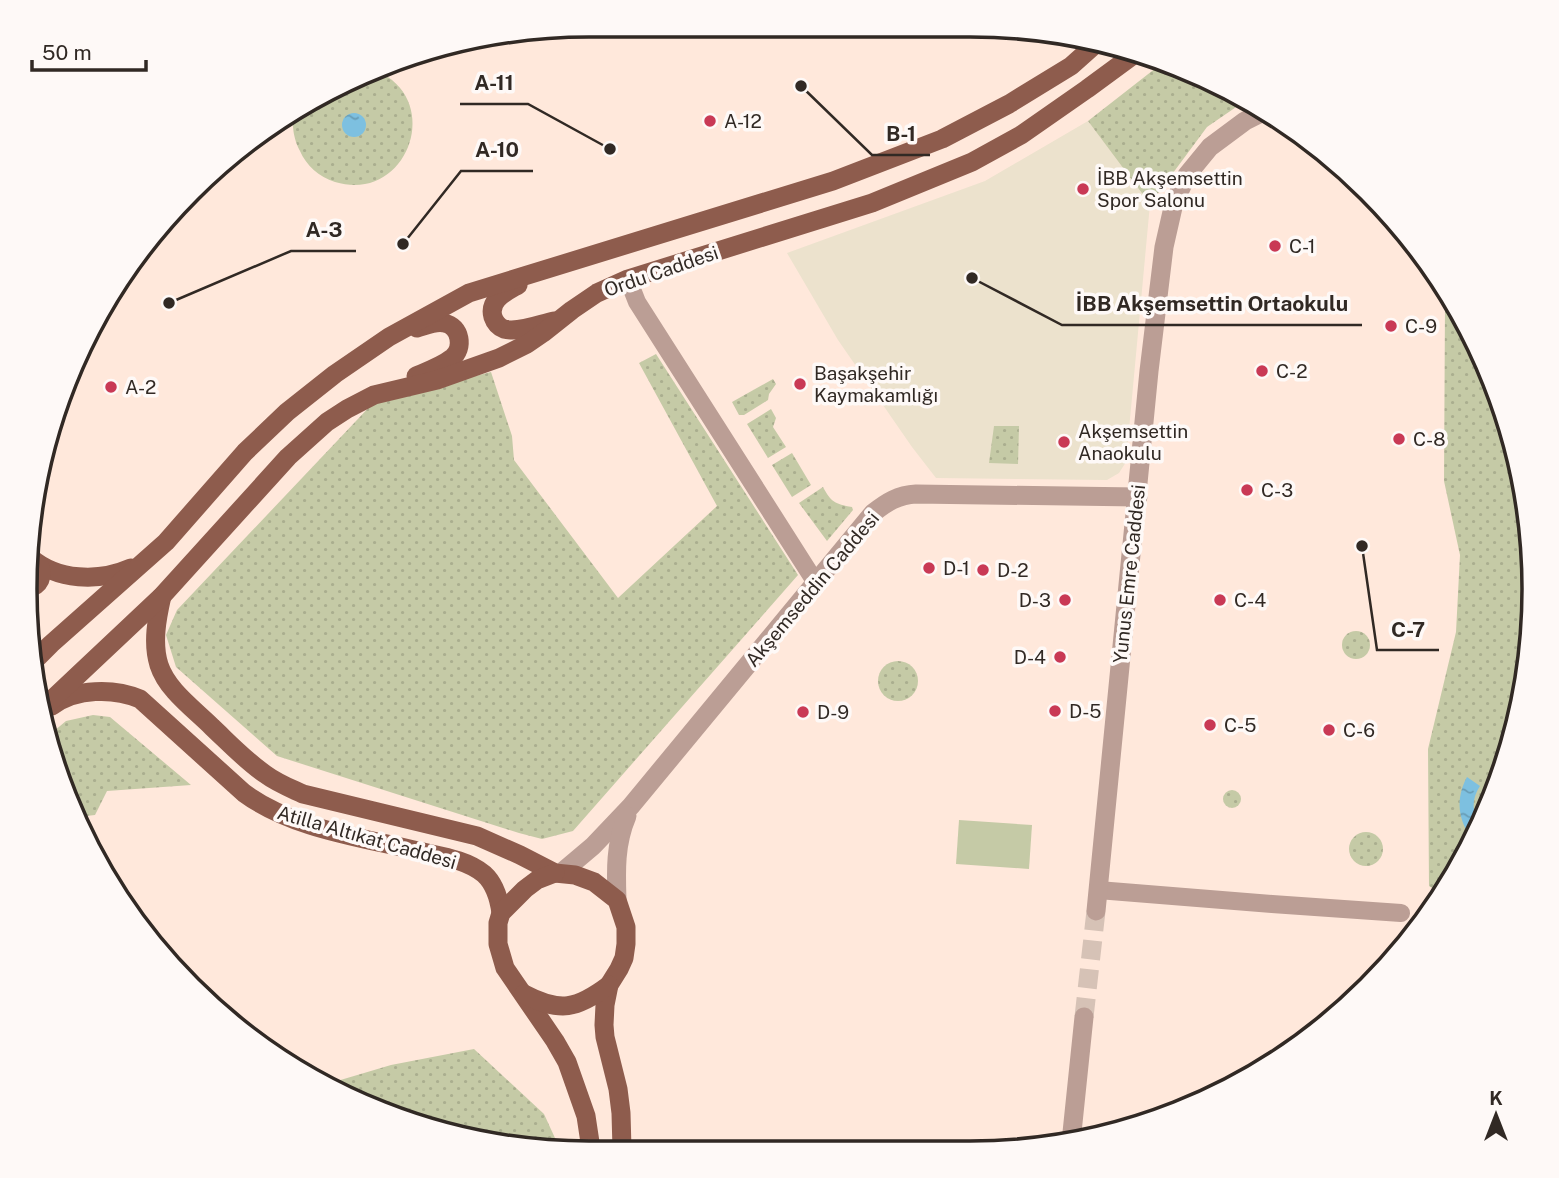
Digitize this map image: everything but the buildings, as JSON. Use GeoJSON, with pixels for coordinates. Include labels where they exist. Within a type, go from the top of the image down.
{"type":"FeatureCollection","features":[{"type":"Feature","properties":{"kind":"main road","name":"Ordu Caddesi"},"geometry":{"type":"LineString","coordinates":[[40,655],[166,542],[245,452],[287,412],[335,374],[389,337],[470,293],[833,181],[942,139],[1009,104],[1071,66],[1089,50]]}},
{"type":"Feature","properties":{"kind":"main road","name":"Ordu Caddesi"},"geometry":{"type":"LineString","coordinates":[[49,705],[162,596],[288,457],[327,422],[347,409],[374,395],[437,380],[499,358],[527,344],[597,293],[628,279],[872,203],[972,162],[1021,135],[1126,60]]}},
{"type":"Feature","properties":{"kind":"main road"},"geometry":{"type":"LineString","coordinates":[[558,320],[517,330],[505,329],[496,323],[492,306],[501,295],[560,264]]}},
{"type":"Feature","properties":{"kind":"main road"},"geometry":{"type":"LineString","coordinates":[[374,395],[451,359],[460,344],[454,328],[446,323],[433,323],[389,337]]}},
{"type":"Feature","properties":{"kind":"main road"},"geometry":{"type":"LineString","coordinates":[[38,562],[60,574],[95,577],[113,575],[146,561]]}},
{"type":"Feature","properties":{"kind":"main road"},"geometry":{"type":"LineString","coordinates":[[37,583],[42,575],[38,566]]}},
{"type":"Feature","properties":{"kind":"main road","name":"Atilla Altıkat Caddesi"},"geometry":{"type":"LineString","coordinates":[[162,596],[155,640],[159,666],[166,680],[188,704],[264,773],[303,794],[477,836],[558,873]]}},
{"type":"Feature","properties":{"kind":"main road","name":"Atilla Altıkat Caddesi"},"geometry":{"type":"LineString","coordinates":[[50,707],[61,700],[88,693],[119,693],[140,699],[258,803],[293,820],[446,858],[476,869],[491,882],[499,897],[501,913]]}},
{"type":"Feature","properties":{"kind":"main road"},"geometry":{"type":"LineString","coordinates":[[523,993],[539,1002],[558,1006],[582,1003],[609,985],[620,969],[624,958],[626,927],[617,901],[594,882],[575,874],[558,873],[537,880],[525,888],[501,913],[498,923],[498,944],[505,968],[567,1062],[586,1116],[590,1141]]}},
{"type":"Feature","properties":{"kind":"main road"},"geometry":{"type":"LineString","coordinates":[[609,985],[604,1025],[618,1089],[622,1141]]}},
{"type":"Feature","properties":{"kind":"street","name":"Yunus Emre Caddesi"},"geometry":{"type":"LineString","coordinates":[[1096,911],[1164,247],[1174,203],[1187,175],[1210,147],[1255,116]]}},
{"type":"Feature","properties":{"kind":"street"},"geometry":{"type":"LineString","coordinates":[[628,279],[637,302],[816,583]]}},
{"type":"Feature","properties":{"kind":"street","name":"Akşemseddin Caddesi"},"geometry":{"type":"LineString","coordinates":[[558,873],[593,846],[631,806],[873,513],[887,502],[902,495],[916,494],[1138,497]]}},
{"type":"Feature","properties":{"kind":"street","name":"Akşemseddin Caddesi"},"geometry":{"type":"LineString","coordinates":[[617,901],[617,852],[621,831],[631,806]]}},
{"type":"Feature","properties":{"kind":"street"},"geometry":{"type":"LineString","coordinates":[[1098,890],[1401,913]]}},
{"type":"Feature","properties":{"kind":"street"},"geometry":{"type":"LineString","coordinates":[[1072,1132],[1084,1017]]}},
{"type":"Feature","properties":{"kind":"shaded area"},"geometry":{"type":"Polygon","coordinates":[[[1088,121],[1150,204],[1126,462],[1119,473],[1107,480],[936,478],[838,340],[787,253],[985,181],[1088,121]]]}},
{"type":"Feature","properties":{"kind":"green space"},"geometry":{"type":"Polygon","coordinates":[[[1155,69],[1237,106],[1207,127],[1150,204],[1088,121],[1155,69]]]}},
{"type":"Feature","properties":{"kind":"green space"},"geometry":{"type":"Polygon","coordinates":[[[385,76],[398,85],[409,104],[413,125],[408,146],[398,164],[382,178],[360,185],[329,180],[309,166],[298,147],[293,125],[345,94],[385,76]]]}},
{"type":"Feature","properties":{"kind":"green space"},"geometry":{"type":"Polygon","coordinates":[[[1445,308],[1480,378],[1503,446],[1518,517],[1522,589],[1518,661],[1512,697],[1493,767],[1465,833],[1433,889],[1429,886],[1428,749],[1456,632],[1460,555],[1444,481],[1445,308]]]}},
{"type":"Feature","properties":{"kind":"green space"},"geometry":{"type":"Polygon","coordinates":[[[656,354],[798,575],[573,831],[542,839],[277,756],[176,667],[166,635],[177,610],[374,402],[491,372],[512,436],[514,460],[618,598],[717,506],[639,363],[656,354]]]}},
{"type":"Feature","properties":{"kind":"green space"},"geometry":{"type":"Polygon","coordinates":[[[773,379],[776,384],[768,400],[744,415],[739,415],[732,402],[773,379]]]}},
{"type":"Feature","properties":{"kind":"green space"},"geometry":{"type":"Polygon","coordinates":[[[771,409],[776,418],[773,427],[786,447],[768,458],[747,424],[771,409]]]}},
{"type":"Feature","properties":{"kind":"green space"},"geometry":{"type":"Polygon","coordinates":[[[994,426],[1019,426],[1018,464],[989,463],[994,426]]]}},
{"type":"Feature","properties":{"kind":"green space"},"geometry":{"type":"Polygon","coordinates":[[[792,453],[811,485],[792,497],[772,465],[792,453]]]}},
{"type":"Feature","properties":{"kind":"green space"},"geometry":{"type":"Polygon","coordinates":[[[823,487],[834,502],[852,507],[853,510],[827,541],[799,503],[823,487]]]}},
{"type":"Feature","properties":{"kind":"green space"},"geometry":{"type":"Polygon","coordinates":[[[1356,631],[1366,635],[1370,645],[1366,655],[1356,659],[1346,655],[1342,645],[1346,635],[1356,631]]]}},
{"type":"Feature","properties":{"kind":"green space"},"geometry":{"type":"Polygon","coordinates":[[[898,661],[912,667],[918,681],[912,695],[898,701],[884,695],[878,681],[884,667],[898,661]]]}},
{"type":"Feature","properties":{"kind":"green space"},"geometry":{"type":"Polygon","coordinates":[[[93,715],[110,717],[191,785],[107,791],[95,815],[86,816],[66,767],[55,730],[66,721],[93,715]]]}},
{"type":"Feature","properties":{"kind":"green space"},"geometry":{"type":"Polygon","coordinates":[[[1228,790],[1236,790],[1241,799],[1239,806],[1228,808],[1223,803],[1223,795],[1228,790]]]}},
{"type":"Feature","properties":{"kind":"green space"},"geometry":{"type":"Polygon","coordinates":[[[959,820],[1032,825],[1029,869],[956,864],[959,820]]]}},
{"type":"Feature","properties":{"kind":"green space"},"geometry":{"type":"Polygon","coordinates":[[[1366,832],[1378,837],[1383,849],[1378,861],[1366,866],[1354,861],[1349,849],[1354,837],[1366,832]]]}},
{"type":"Feature","properties":{"kind":"green space"},"geometry":{"type":"Polygon","coordinates":[[[474,1049],[544,1114],[556,1140],[517,1137],[446,1122],[411,1112],[339,1081],[391,1065],[474,1049]]]}},
{"type":"Feature","properties":{"kind":"water"},"geometry":{"type":"Polygon","coordinates":[[[354,113],[362,117],[366,125],[362,133],[354,137],[346,133],[342,125],[346,117],[354,113]]]}},
{"type":"Feature","properties":{"kind":"water"},"geometry":{"type":"Polygon","coordinates":[[[1467,777],[1480,786],[1475,796],[1475,812],[1466,830],[1460,810],[1463,785],[1467,777]]]}},
{"type":"Feature","properties":{"kind":"tunnel"},"geometry":{"type":"LineString","coordinates":[[1084,1017],[1096,911]]}},
{"type":"Feature","properties":{"kind":"place","name":"B-1"},"geometry":{"type":"Point","coordinates":[801,86]}},
{"type":"Feature","properties":{"kind":"place","name":"A-12"},"geometry":{"type":"Point","coordinates":[710,121]}},
{"type":"Feature","properties":{"kind":"place","name":"A-11"},"geometry":{"type":"Point","coordinates":[610,149]}},
{"type":"Feature","properties":{"kind":"place","name":"İBB Akşemsettin Spor Salonu"},"geometry":{"type":"Point","coordinates":[1083,189]}},
{"type":"Feature","properties":{"kind":"place","name":"A-10"},"geometry":{"type":"Point","coordinates":[403,244]}},
{"type":"Feature","properties":{"kind":"place","name":"C-1"},"geometry":{"type":"Point","coordinates":[1275,246]}},
{"type":"Feature","properties":{"kind":"place","name":"İBB Akşemsettin Ortaokulu"},"geometry":{"type":"Point","coordinates":[972,278]}},
{"type":"Feature","properties":{"kind":"place","name":"A-3"},"geometry":{"type":"Point","coordinates":[169,303]}},
{"type":"Feature","properties":{"kind":"place","name":"C-9"},"geometry":{"type":"Point","coordinates":[1391,326]}},
{"type":"Feature","properties":{"kind":"place","name":"C-2"},"geometry":{"type":"Point","coordinates":[1262,371]}},
{"type":"Feature","properties":{"kind":"place","name":"Başakşehir Kaymakamlığı"},"geometry":{"type":"Point","coordinates":[800,384]}},
{"type":"Feature","properties":{"kind":"place","name":"A-2"},"geometry":{"type":"Point","coordinates":[111,387]}},
{"type":"Feature","properties":{"kind":"place","name":"C-8"},"geometry":{"type":"Point","coordinates":[1399,439]}},
{"type":"Feature","properties":{"kind":"place","name":"Akşemsettin Anaokulu"},"geometry":{"type":"Point","coordinates":[1064,442]}},
{"type":"Feature","properties":{"kind":"place","name":"C-3"},"geometry":{"type":"Point","coordinates":[1247,490]}},
{"type":"Feature","properties":{"kind":"place","name":"C-7"},"geometry":{"type":"Point","coordinates":[1362,546]}},
{"type":"Feature","properties":{"kind":"place","name":"D-1"},"geometry":{"type":"Point","coordinates":[929,568]}},
{"type":"Feature","properties":{"kind":"place","name":"D-2"},"geometry":{"type":"Point","coordinates":[983,570]}},
{"type":"Feature","properties":{"kind":"place","name":"D-3"},"geometry":{"type":"Point","coordinates":[1065,600]}},
{"type":"Feature","properties":{"kind":"place","name":"C-4"},"geometry":{"type":"Point","coordinates":[1220,600]}},
{"type":"Feature","properties":{"kind":"place","name":"D-4"},"geometry":{"type":"Point","coordinates":[1060,657]}},
{"type":"Feature","properties":{"kind":"place","name":"D-5"},"geometry":{"type":"Point","coordinates":[1055,711]}},
{"type":"Feature","properties":{"kind":"place","name":"D-9"},"geometry":{"type":"Point","coordinates":[803,712]}},
{"type":"Feature","properties":{"kind":"place","name":"C-5"},"geometry":{"type":"Point","coordinates":[1210,725]}},
{"type":"Feature","properties":{"kind":"place","name":"C-6"},"geometry":{"type":"Point","coordinates":[1329,730]}}]}
